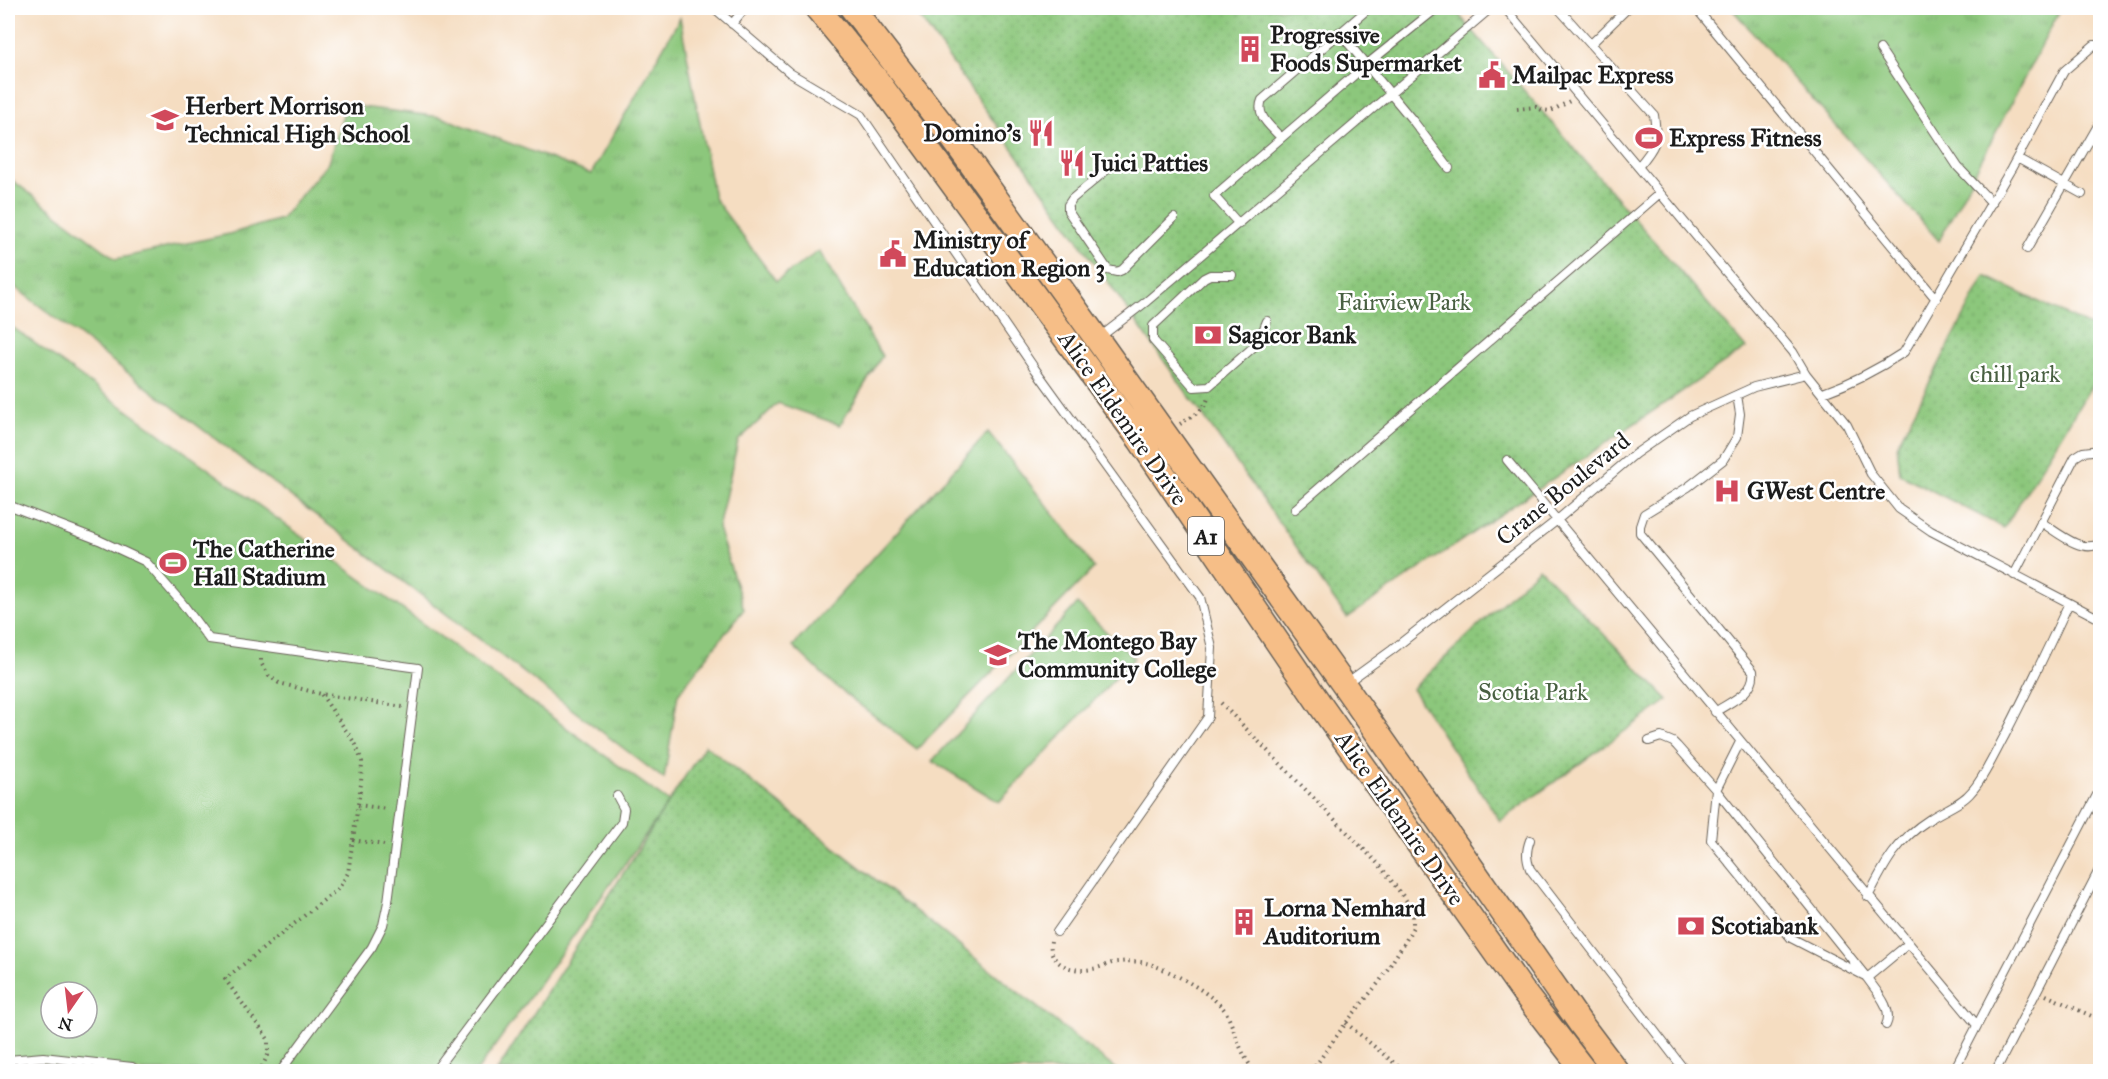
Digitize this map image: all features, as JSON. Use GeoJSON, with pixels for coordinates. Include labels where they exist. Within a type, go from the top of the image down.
{"type":"FeatureCollection","features":[{"type":"Feature","properties":{"kind":"main road","name":"Alice Eldemire Drive"},"geometry":{"type":"LineString","coordinates":[[817,8],[876,79],[1133,431],[1323,709],[1517,984],[1585,1071]]}},
{"type":"Feature","properties":{"kind":"main road","name":"Alice Eldemire Drive"},"geometry":{"type":"LineString","coordinates":[[852,8],[954,140],[1344,685],[1573,1013],[1617,1071]]}},
{"type":"Feature","properties":{"kind":"lane"},"geometry":{"type":"LineString","coordinates":[[714,8],[790,73],[861,115],[1035,369],[1200,597],[1212,648],[1208,717],[1057,932]]}},
{"type":"Feature","properties":{"kind":"lane"},"geometry":{"type":"LineString","coordinates":[[732,24],[745,8]]}},
{"type":"Feature","properties":{"kind":"lane"},"geometry":{"type":"LineString","coordinates":[[1281,138],[1261,115],[1259,107],[1262,100],[1369,8]]}},
{"type":"Feature","properties":{"kind":"lane"},"geometry":{"type":"LineString","coordinates":[[1239,224],[1214,196],[1366,65],[1437,8]]}},
{"type":"Feature","properties":{"kind":"lane"},"geometry":{"type":"LineString","coordinates":[[1097,339],[1147,301],[1239,224],[1491,8]]}},
{"type":"Feature","properties":{"kind":"lane"},"geometry":{"type":"LineString","coordinates":[[1505,8],[1793,352],[1806,374],[1847,426],[1871,474],[1899,509],[1931,531],[2100,620]]}},
{"type":"Feature","properties":{"kind":"lane"},"geometry":{"type":"LineString","coordinates":[[1558,8],[1654,115],[1657,137],[1651,152],[1638,166]]}},
{"type":"Feature","properties":{"kind":"lane"},"geometry":{"type":"LineString","coordinates":[[1591,44],[1628,8]]}},
{"type":"Feature","properties":{"kind":"lane"},"geometry":{"type":"LineString","coordinates":[[1696,8],[1936,299]]}},
{"type":"Feature","properties":{"kind":"lane"},"geometry":{"type":"LineString","coordinates":[[1340,32],[1449,168]]}},
{"type":"Feature","properties":{"kind":"lane"},"geometry":{"type":"LineString","coordinates":[[1823,393],[1857,381],[1904,352],[1992,203],[2064,70],[2094,45],[2100,45]]}},
{"type":"Feature","properties":{"kind":"lane"},"geometry":{"type":"LineString","coordinates":[[1880,49],[1958,166],[1992,203]]}},
{"type":"Feature","properties":{"kind":"lane"},"geometry":{"type":"LineString","coordinates":[[2027,249],[2100,122]]}},
{"type":"Feature","properties":{"kind":"lane"},"geometry":{"type":"LineString","coordinates":[[2017,158],[2082,194]]}},
{"type":"Feature","properties":{"kind":"lane"},"geometry":{"type":"LineString","coordinates":[[1116,162],[1072,199],[1068,208],[1108,270],[1117,272],[1122,270],[1174,218]]}},
{"type":"Feature","properties":{"kind":"lane"},"geometry":{"type":"LineString","coordinates":[[1295,509],[1660,193]]}},
{"type":"Feature","properties":{"kind":"lane"},"geometry":{"type":"LineString","coordinates":[[1232,275],[1210,275],[1204,278],[1153,326],[1151,333],[1153,339],[1194,387],[1209,386],[1258,343],[1267,321]]}},
{"type":"Feature","properties":{"kind":"lane","name":"Crane Boulevard"},"geometry":{"type":"LineString","coordinates":[[1344,685],[1556,521],[1635,454],[1690,416],[1754,387],[1806,374]]}},
{"type":"Feature","properties":{"kind":"lane"},"geometry":{"type":"LineString","coordinates":[[1715,712],[1748,690],[1753,681],[1753,671],[1640,533],[1640,526],[1644,514],[1688,488],[1723,460],[1737,437],[1740,414],[1737,394]]}},
{"type":"Feature","properties":{"kind":"lane"},"geometry":{"type":"LineString","coordinates":[[2014,575],[2075,457],[2083,452],[2100,450]]}},
{"type":"Feature","properties":{"kind":"lane"},"geometry":{"type":"LineString","coordinates":[[1507,460],[1976,1024]]}},
{"type":"Feature","properties":{"kind":"lane"},"geometry":{"type":"LineString","coordinates":[[8,505],[99,540],[146,562],[182,603],[209,639],[418,668],[383,925],[372,947],[281,1071]]}},
{"type":"Feature","properties":{"kind":"lane"},"geometry":{"type":"LineString","coordinates":[[2041,522],[2084,547],[2094,547],[2100,543]]}},
{"type":"Feature","properties":{"kind":"lane"},"geometry":{"type":"LineString","coordinates":[[1869,897],[1893,852],[1904,838],[1972,792],[2028,692],[2069,603]]}},
{"type":"Feature","properties":{"kind":"lane"},"geometry":{"type":"LineString","coordinates":[[1649,741],[1661,737],[1672,742],[1716,790],[1867,978],[1887,1009],[1889,1017],[1886,1025]]}},
{"type":"Feature","properties":{"kind":"lane"},"geometry":{"type":"LineString","coordinates":[[1740,742],[1716,790],[1711,840],[1791,938],[1867,978]]}},
{"type":"Feature","properties":{"kind":"lane"},"geometry":{"type":"LineString","coordinates":[[1953,1071],[2100,789]]}},
{"type":"Feature","properties":{"kind":"lane"},"geometry":{"type":"LineString","coordinates":[[434,1071],[622,822],[624,809],[617,796]]}},
{"type":"Feature","properties":{"kind":"lane"},"geometry":{"type":"LineString","coordinates":[[1530,840],[1526,860],[1530,869],[1686,1071]]}},
{"type":"Feature","properties":{"kind":"lane"},"geometry":{"type":"LineString","coordinates":[[1995,1071],[2100,868]]}},
{"type":"Feature","properties":{"kind":"lane"},"geometry":{"type":"LineString","coordinates":[[1867,978],[1908,944]]}},
{"type":"Feature","properties":{"kind":"lane"},"geometry":{"type":"LineString","coordinates":[[8,1060],[43,1057],[132,1067],[139,1071]]}},
{"type":"Feature","properties":{"kind":"path"},"geometry":{"type":"LineString","coordinates":[[1517,109],[1536,107],[1551,111],[1580,96]]}},
{"type":"Feature","properties":{"kind":"path"},"geometry":{"type":"LineString","coordinates":[[1165,435],[1202,409],[1207,402],[1209,386]]}},
{"type":"Feature","properties":{"kind":"path"},"geometry":{"type":"LineString","coordinates":[[261,646],[261,663],[269,676],[279,683],[321,694],[413,708]]}},
{"type":"Feature","properties":{"kind":"path"},"geometry":{"type":"LineString","coordinates":[[1210,691],[1381,867],[1409,904],[1413,917],[1413,927],[1380,981],[1311,1071]]}},
{"type":"Feature","properties":{"kind":"path"},"geometry":{"type":"LineString","coordinates":[[259,1071],[268,1055],[268,1039],[225,980],[339,888],[348,873],[362,762],[356,745],[321,694]]}},
{"type":"Feature","properties":{"kind":"path"},"geometry":{"type":"LineString","coordinates":[[358,805],[399,811]]}},
{"type":"Feature","properties":{"kind":"path"},"geometry":{"type":"LineString","coordinates":[[353,840],[395,847]]}},
{"type":"Feature","properties":{"kind":"path"},"geometry":{"type":"LineString","coordinates":[[1057,932],[1050,946],[1054,960],[1060,965],[1085,970],[1117,962],[1147,963],[1162,968],[1212,997],[1226,1011],[1248,1065],[1256,1071]]}},
{"type":"Feature","properties":{"kind":"path"},"geometry":{"type":"LineString","coordinates":[[2037,991],[2100,1020]]}},
{"type":"Feature","properties":{"kind":"path"},"geometry":{"type":"LineString","coordinates":[[1346,1023],[1405,1071]]}},
{"type":"Feature","properties":{"kind":"green space","name":"Fairview Park"},"geometry":{"type":"Polygon","coordinates":[[[913,8],[1453,8],[1746,348],[1347,618],[913,8]]]}},
{"type":"Feature","properties":{"kind":"green space"},"geometry":{"type":"Polygon","coordinates":[[[1731,8],[2061,8],[1939,241],[1731,8]]]}},
{"type":"Feature","properties":{"kind":"green space"},"geometry":{"type":"Polygon","coordinates":[[[680,18],[714,198],[776,281],[819,251],[882,356],[840,425],[778,403],[738,441],[718,528],[744,609],[678,694],[664,779],[8,282],[8,177],[116,259],[229,234],[281,219],[328,163],[346,105],[441,117],[591,174],[680,18]]]}},
{"type":"Feature","properties":{"kind":"green space","name":"chill park"},"geometry":{"type":"Polygon","coordinates":[[[1985,276],[2100,331],[2100,372],[2004,528],[1900,474],[1897,445],[1985,276]]]}},
{"type":"Feature","properties":{"kind":"green space","name":"The Catherine Hall Stadium"},"geometry":{"type":"Polygon","coordinates":[[[8,324],[669,802],[477,1071],[8,1071],[8,324]]]}},
{"type":"Feature","properties":{"kind":"green space"},"geometry":{"type":"Polygon","coordinates":[[[988,432],[1094,568],[917,749],[834,685],[793,646],[988,432]]]}},
{"type":"Feature","properties":{"kind":"green space","name":"Scotia Park"},"geometry":{"type":"Polygon","coordinates":[[[1539,568],[1668,700],[1500,821],[1412,689],[1539,568]]]}},
{"type":"Feature","properties":{"kind":"green space"},"geometry":{"type":"Polygon","coordinates":[[[1077,604],[1134,658],[999,802],[932,761],[1077,604]]]}},
{"type":"Feature","properties":{"kind":"green space"},"geometry":{"type":"Polygon","coordinates":[[[705,745],[1118,1071],[497,1071],[705,745]]]}},
{"type":"Feature","properties":{"kind":"place","name":"Progressive Foods Supermarket"},"geometry":{"type":"Point","coordinates":[1250,49]}},
{"type":"Feature","properties":{"kind":"place","name":"Mailpac Express"},"geometry":{"type":"Point","coordinates":[1492,75]}},
{"type":"Feature","properties":{"kind":"place","name":"Herbert Morrison Technical High School"},"geometry":{"type":"Point","coordinates":[165,120]}},
{"type":"Feature","properties":{"kind":"place","name":"Domino's"},"geometry":{"type":"Point","coordinates":[1041,133]}},
{"type":"Feature","properties":{"kind":"place","name":"Express Fitness"},"geometry":{"type":"Point","coordinates":[1649,138]}},
{"type":"Feature","properties":{"kind":"place","name":"Juici Patties"},"geometry":{"type":"Point","coordinates":[1072,163]}},
{"type":"Feature","properties":{"kind":"place","name":"Ministry of Education Region 3"},"geometry":{"type":"Point","coordinates":[893,254]}},
{"type":"Feature","properties":{"kind":"place","name":"Sagicor Bank"},"geometry":{"type":"Point","coordinates":[1208,335]}},
{"type":"Feature","properties":{"kind":"place","name":"GWest Centre"},"geometry":{"type":"Point","coordinates":[1727,491]}},
{"type":"Feature","properties":{"kind":"place","name":"The Catherine Hall Stadium"},"geometry":{"type":"Point","coordinates":[173,563]}},
{"type":"Feature","properties":{"kind":"place","name":"The Montego Bay Community College"},"geometry":{"type":"Point","coordinates":[998,655]}},
{"type":"Feature","properties":{"kind":"place","name":"Lorna Nemhard Auditorium"},"geometry":{"type":"Point","coordinates":[1244,922]}},
{"type":"Feature","properties":{"kind":"place","name":"Scotiabank"},"geometry":{"type":"Point","coordinates":[1691,926]}}]}
